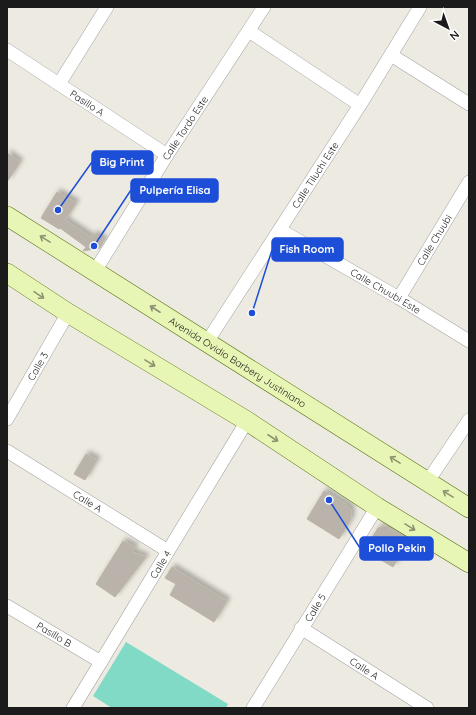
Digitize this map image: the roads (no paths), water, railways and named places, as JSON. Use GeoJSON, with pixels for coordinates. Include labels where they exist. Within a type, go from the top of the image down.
{"type":"FeatureCollection","features":[{"type":"Feature","properties":{"kind":"main road","name":"Avenida Ovidio Barbery Justiniano"},"geometry":{"type":"LineString","coordinates":[[7,216],[95,270],[469,508]]}},
{"type":"Feature","properties":{"kind":"main road"},"geometry":{"type":"LineString","coordinates":[[7,273],[68,313],[247,421],[377,507],[469,563]]}},
{"type":"Feature","properties":{"kind":"street"},"geometry":{"type":"LineString","coordinates":[[59,84],[107,7]]}},
{"type":"Feature","properties":{"kind":"street","name":"Calle Tordo Este"},"geometry":{"type":"LineString","coordinates":[[95,270],[264,7]]}},
{"type":"Feature","properties":{"kind":"street","name":"Calle Tiluchi Este"},"geometry":{"type":"LineString","coordinates":[[207,342],[280,230],[420,7]]}},
{"type":"Feature","properties":{"kind":"street"},"geometry":{"type":"LineString","coordinates":[[250,31],[360,104]]}},
{"type":"Feature","properties":{"kind":"street","name":"Pasillo A"},"geometry":{"type":"LineString","coordinates":[[7,50],[167,156]]}},
{"type":"Feature","properties":{"kind":"street"},"geometry":{"type":"LineString","coordinates":[[391,55],[469,104]]}},
{"type":"Feature","properties":{"kind":"street","name":"Calle Chuubi"},"geometry":{"type":"LineString","coordinates":[[400,298],[469,182]]}},
{"type":"Feature","properties":{"kind":"street","name":"Calle Chuubi Este"},"geometry":{"type":"LineString","coordinates":[[280,230],[400,298],[469,341]]}},
{"type":"Feature","properties":{"kind":"street","name":"Calle 3"},"geometry":{"type":"LineString","coordinates":[[7,418],[68,313]]}},
{"type":"Feature","properties":{"kind":"street"},"geometry":{"type":"LineString","coordinates":[[428,481],[469,420]]}},
{"type":"Feature","properties":{"kind":"street","name":"Calle 4"},"geometry":{"type":"LineString","coordinates":[[73,708],[247,421]]}},
{"type":"Feature","properties":{"kind":"street","name":"Calle A"},"geometry":{"type":"LineString","coordinates":[[7,451],[168,551]]}},
{"type":"Feature","properties":{"kind":"street","name":"Calle 5"},"geometry":{"type":"LineString","coordinates":[[253,708],[377,507]]}},
{"type":"Feature","properties":{"kind":"street","name":"Pasillo B"},"geometry":{"type":"LineString","coordinates":[[7,606],[100,662]]}},
{"type":"Feature","properties":{"kind":"street","name":"Calle A"},"geometry":{"type":"LineString","coordinates":[[301,628],[427,708]]}},
{"type":"Feature","properties":{"kind":"place","name":"Big Print"},"geometry":{"type":"Point","coordinates":[58,210]}},
{"type":"Feature","properties":{"kind":"place","name":"Pulpería Elisa"},"geometry":{"type":"Point","coordinates":[94,246]}},
{"type":"Feature","properties":{"kind":"place","name":"Fish Room"},"geometry":{"type":"Point","coordinates":[252,313]}},
{"type":"Feature","properties":{"kind":"place","name":"Pollo Pekin"},"geometry":{"type":"Point","coordinates":[329,500]}}]}
